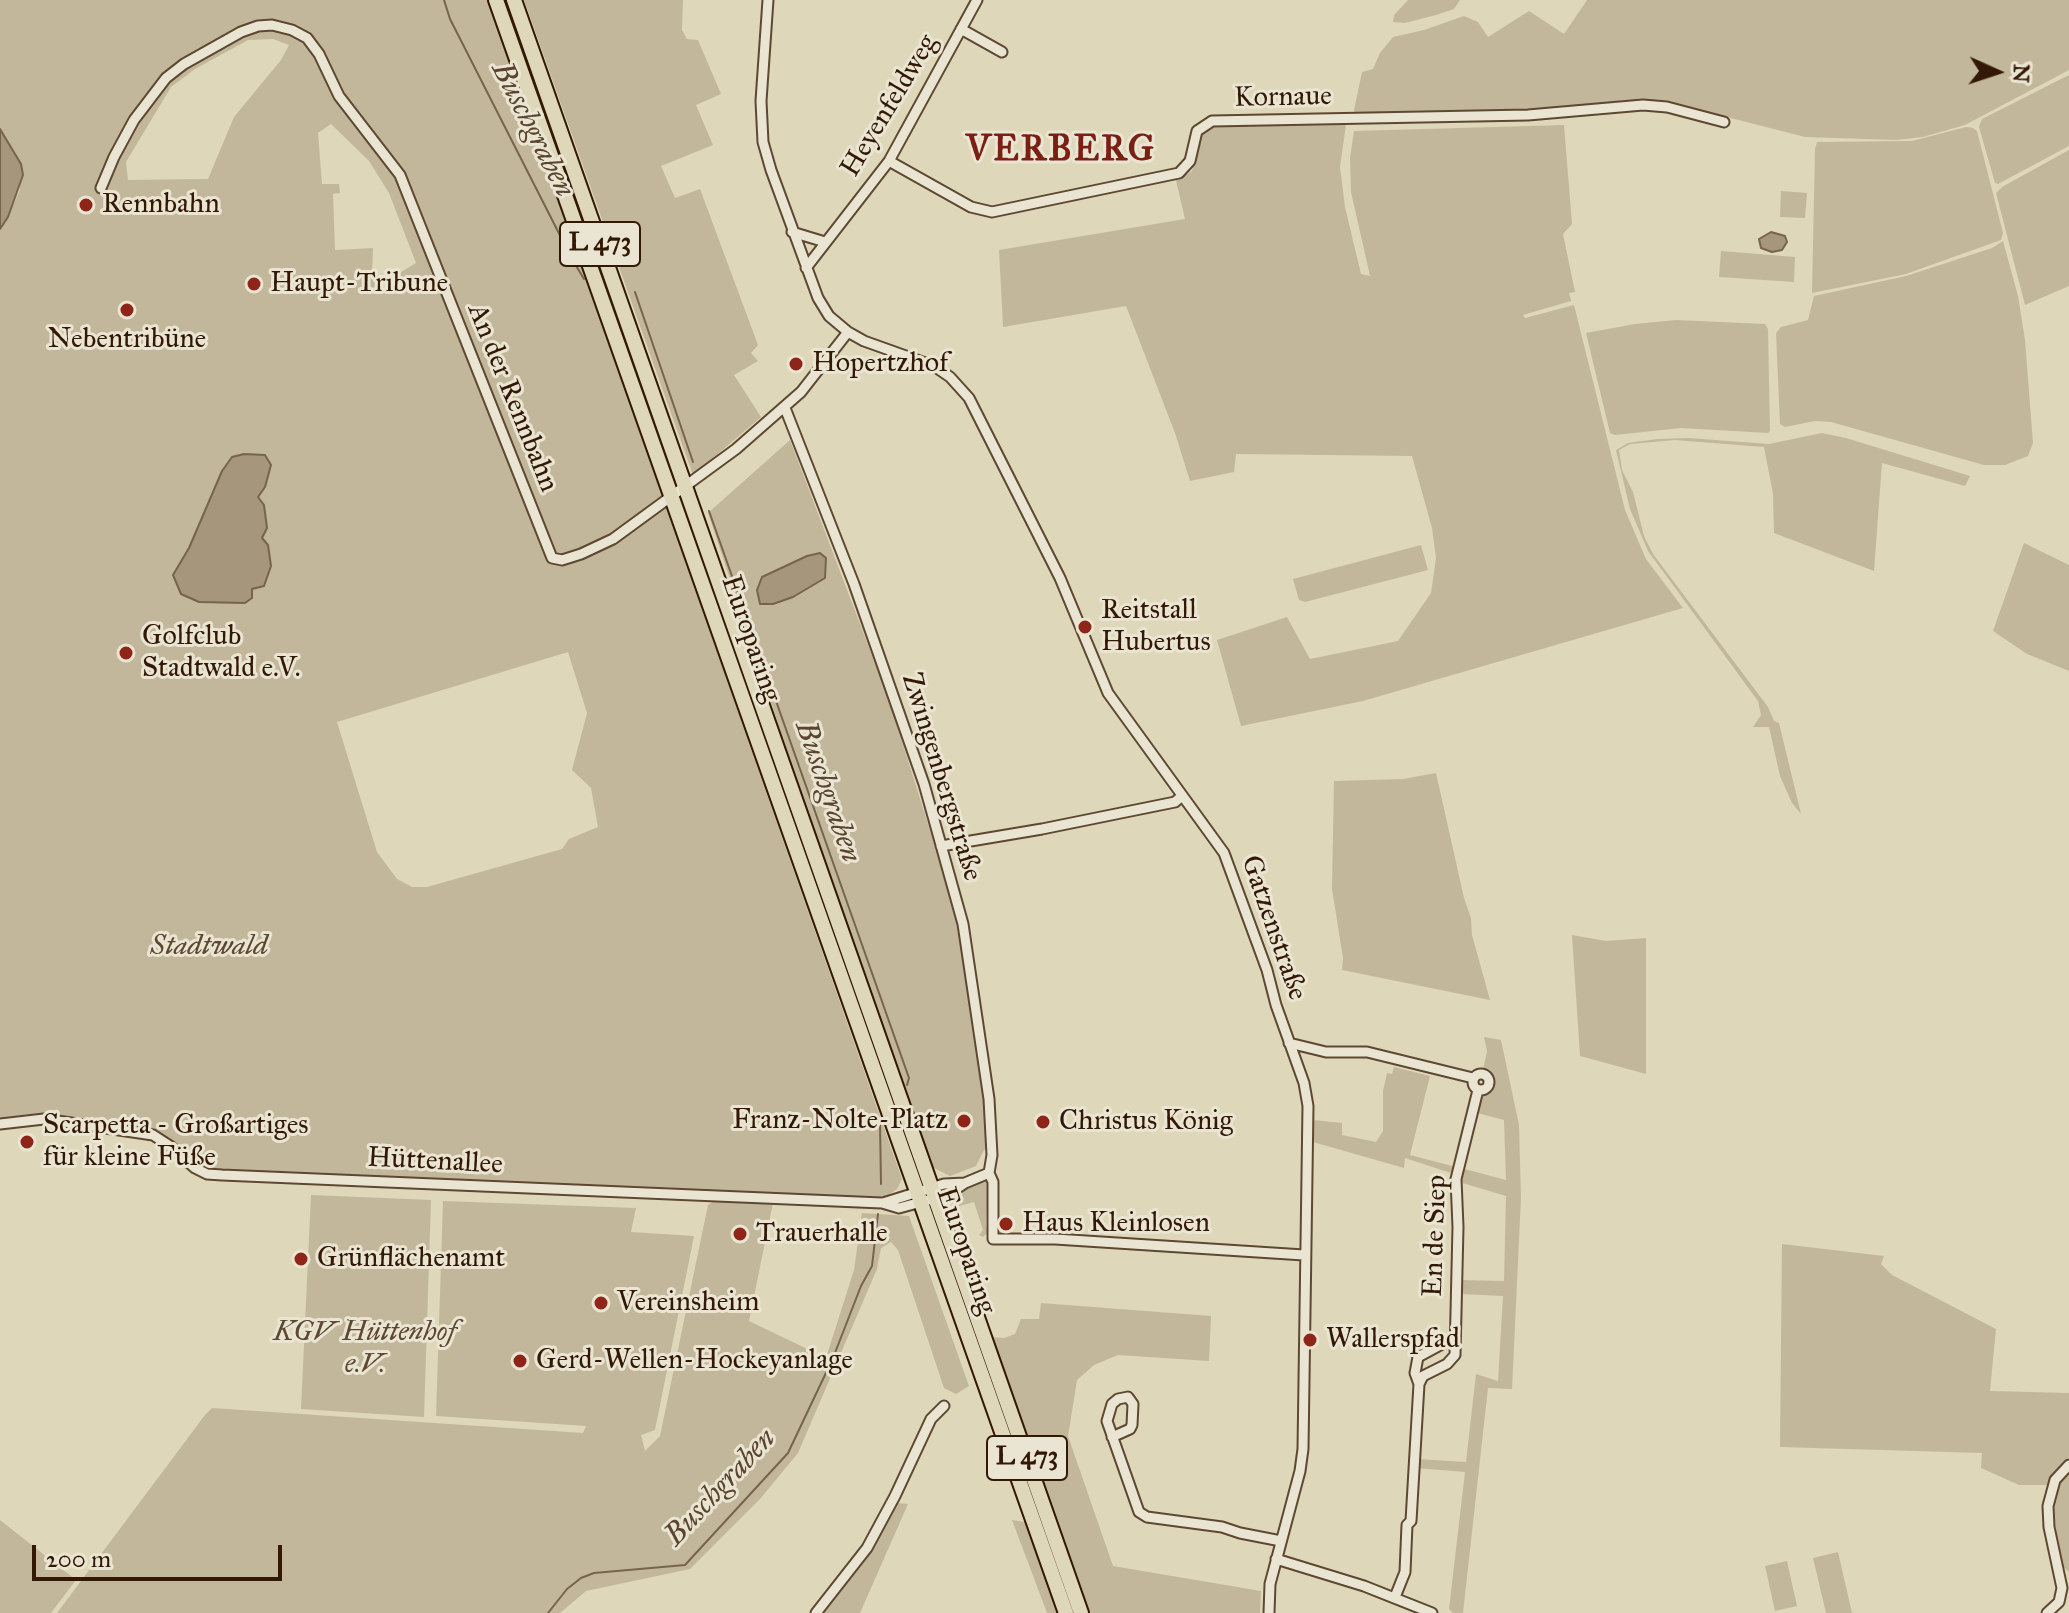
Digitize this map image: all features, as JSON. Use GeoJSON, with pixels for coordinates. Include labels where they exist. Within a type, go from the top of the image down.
{"type":"FeatureCollection","features":[{"type":"Feature","properties":{"kind":"main road","name":"Europaring"},"geometry":{"type":"LineString","coordinates":[[496,0],[679,492]]}},
{"type":"Feature","properties":{"kind":"main road","name":"Europaring"},"geometry":{"type":"LineString","coordinates":[[514,0],[679,492],[926,1195],[1066,1613]]}},
{"type":"Feature","properties":{"kind":"main road","name":"Europaring"},"geometry":{"type":"LineString","coordinates":[[926,1195],[1081,1613]]}},
{"type":"Feature","properties":{"kind":"street"},"geometry":{"type":"LineString","coordinates":[[768,0],[762,130],[771,170],[806,268]]}},
{"type":"Feature","properties":{"kind":"street","name":"Heyenfeldweg"},"geometry":{"type":"LineString","coordinates":[[806,268],[889,161],[977,0]]}},
{"type":"Feature","properties":{"kind":"street","name":"An der Rennbahn"},"geometry":{"type":"LineString","coordinates":[[101,188],[134,120],[166,78],[184,64],[241,32],[258,26],[272,25],[307,38],[319,54],[339,96],[400,175],[552,558],[569,558],[597,548],[679,492]]}},
{"type":"Feature","properties":{"kind":"street","name":"Heyenfeldweg"},"geometry":{"type":"LineString","coordinates":[[961,29],[1002,52]]}},
{"type":"Feature","properties":{"kind":"street","name":"Kornaue"},"geometry":{"type":"LineString","coordinates":[[889,161],[971,207],[992,212],[1179,173],[1188,166],[1197,131],[1212,121],[1528,115],[1643,105],[1667,107],[1724,122]]}},
{"type":"Feature","properties":{"kind":"street"},"geometry":{"type":"LineString","coordinates":[[792,232],[825,242]]}},
{"type":"Feature","properties":{"kind":"street","name":"Gatzenstraße"},"geometry":{"type":"LineString","coordinates":[[806,268],[823,307],[848,332],[864,341],[934,366],[950,377],[969,398],[1060,578],[1108,693],[1227,859],[1267,970],[1307,1098],[1303,1449],[1269,1592],[1269,1613]]}},
{"type":"Feature","properties":{"kind":"street"},"geometry":{"type":"LineString","coordinates":[[679,492],[785,408],[848,332]]}},
{"type":"Feature","properties":{"kind":"street","name":"Zwingenbergstraße"},"geometry":{"type":"LineString","coordinates":[[785,408],[854,584],[924,784],[963,924],[985,1063],[992,1139],[989,1173],[993,1182],[993,1239],[1055,1239],[1304,1255]]}},
{"type":"Feature","properties":{"kind":"street"},"geometry":{"type":"LineString","coordinates":[[941,846],[1170,803],[1182,796]]}},
{"type":"Feature","properties":{"kind":"street"},"geometry":{"type":"LineString","coordinates":[[1289,1043],[1326,1052],[1367,1052],[1473,1078],[1482,1073],[1488,1077],[1487,1087],[1478,1090],[1473,1085],[1473,1078]]}},
{"type":"Feature","properties":{"kind":"street","name":"En de Siep"},"geometry":{"type":"LineString","coordinates":[[1395,1597],[1405,1572],[1407,1525],[1411,1521],[1419,1384],[1423,1376],[1454,1358],[1458,1227],[1456,1179],[1478,1090]]}},
{"type":"Feature","properties":{"kind":"street","name":"Hüttenallee"},"geometry":{"type":"LineString","coordinates":[[0,1124],[44,1119],[153,1135],[207,1174],[882,1203],[899,1208],[926,1195]]}},
{"type":"Feature","properties":{"kind":"street"},"geometry":{"type":"LineString","coordinates":[[926,1195],[947,1195],[989,1173]]}},
{"type":"Feature","properties":{"kind":"street","name":"En de Siep"},"geometry":{"type":"LineString","coordinates":[[1419,1384],[1415,1373],[1418,1357],[1455,1337]]}},
{"type":"Feature","properties":{"kind":"street"},"geometry":{"type":"LineString","coordinates":[[816,1613],[867,1548],[931,1419],[944,1406]]}},
{"type":"Feature","properties":{"kind":"street"},"geometry":{"type":"LineString","coordinates":[[1112,1437],[1139,1512],[1147,1517],[1222,1527],[1281,1541]]}},
{"type":"Feature","properties":{"kind":"street"},"geometry":{"type":"LineString","coordinates":[[2047,1613],[2059,1602],[2062,1588],[2049,1527],[2049,1497],[2055,1480],[2069,1465]]}},
{"type":"Feature","properties":{"kind":"street"},"geometry":{"type":"LineString","coordinates":[[1276,1559],[1395,1597],[1432,1613]]}},
{"type":"Feature","properties":{"kind":"green space","name":"Stadtwald"},"geometry":{"type":"Polygon","coordinates":[[[0,0],[488,0],[902,1179],[897,1189],[883,1199],[201,1169],[169,1138],[157,1132],[39,1114],[0,1119],[0,229],[20,190],[14,151],[0,129],[0,0]],[[273,39],[248,40],[195,69],[171,87],[126,162],[128,180],[208,179],[234,117],[281,60],[289,45],[273,39]],[[331,124],[318,133],[322,184],[339,184],[340,193],[333,194],[335,250],[373,248],[372,276],[381,277],[383,291],[397,283],[398,274],[416,263],[389,193],[369,161],[331,124]],[[568,652],[337,722],[377,852],[397,879],[412,887],[427,887],[562,849],[569,839],[598,827],[591,788],[572,770],[587,713],[568,652]]]}},
{"type":"Feature","properties":{"kind":"green space"},"geometry":{"type":"Polygon","coordinates":[[[524,0],[683,0],[682,30],[687,39],[698,40],[721,94],[696,105],[713,145],[661,166],[675,198],[700,189],[758,345],[751,353],[758,361],[734,375],[761,417],[693,475],[524,0]]]}},
{"type":"Feature","properties":{"kind":"green space"},"geometry":{"type":"Polygon","coordinates":[[[1408,0],[1460,0],[1454,9],[1436,15],[1405,23],[1393,22],[1394,15],[1408,0]]]}},
{"type":"Feature","properties":{"kind":"green space"},"geometry":{"type":"Polygon","coordinates":[[[1587,0],[2069,0],[2069,70],[1965,125],[1923,137],[1896,140],[1805,137],[1680,105],[1643,101],[1489,113],[1356,116],[1354,110],[1362,72],[1373,69],[1380,53],[1393,37],[1464,16],[1478,22],[1488,37],[1529,11],[1564,34],[1587,0]]]}},
{"type":"Feature","properties":{"kind":"green space"},"geometry":{"type":"Polygon","coordinates":[[[2069,75],[2069,146],[1995,183],[1979,127],[1982,119],[2069,75]]]}},
{"type":"Feature","properties":{"kind":"green space"},"geometry":{"type":"Polygon","coordinates":[[[1217,125],[1346,125],[1340,167],[1345,207],[1361,274],[1370,276],[1351,192],[1350,158],[1354,131],[1564,125],[1572,224],[1563,234],[1575,292],[1569,293],[1571,301],[1523,315],[1525,318],[1574,305],[1625,510],[1646,559],[1683,608],[1363,701],[1241,726],[1217,640],[1287,617],[1310,659],[1398,641],[1431,593],[1436,558],[1432,528],[1412,456],[1236,454],[1234,472],[1190,481],[1126,306],[1003,327],[999,250],[1185,219],[1175,176],[1184,176],[1192,171],[1203,130],[1217,125]]]}},
{"type":"Feature","properties":{"kind":"green space"},"geometry":{"type":"Polygon","coordinates":[[[1966,127],[1977,131],[2003,233],[2001,240],[1906,274],[1812,293],[1817,142],[1912,141],[1966,127]]]}},
{"type":"Feature","properties":{"kind":"green space"},"geometry":{"type":"Polygon","coordinates":[[[2069,150],[2069,286],[2025,305],[1996,193],[2069,150]]]}},
{"type":"Feature","properties":{"kind":"green space"},"geometry":{"type":"Polygon","coordinates":[[[1781,191],[1807,193],[1805,218],[1780,217],[1781,191]]]}},
{"type":"Feature","properties":{"kind":"green space"},"geometry":{"type":"Polygon","coordinates":[[[2003,241],[2018,296],[2025,340],[2033,443],[2028,456],[2005,465],[1984,465],[1831,422],[1815,421],[1785,427],[1780,424],[1776,333],[1781,327],[1808,320],[1814,296],[1906,276],[1992,248],[2003,241]]]}},
{"type":"Feature","properties":{"kind":"green space"},"geometry":{"type":"Polygon","coordinates":[[[1721,251],[1795,257],[1794,282],[1719,277],[1721,251]]]}},
{"type":"Feature","properties":{"kind":"green space"},"geometry":{"type":"Polygon","coordinates":[[[1676,320],[1765,324],[1768,329],[1768,433],[1681,428],[1610,433],[1586,333],[1676,320]]]}},
{"type":"Feature","properties":{"kind":"green space"},"geometry":{"type":"Polygon","coordinates":[[[1822,433],[1970,476],[1965,486],[1882,463],[1874,571],[1774,533],[1773,494],[1764,447],[1675,440],[1630,444],[1619,450],[1622,470],[1633,492],[1644,536],[1653,554],[1768,707],[1774,721],[1779,723],[1801,814],[1792,803],[1780,776],[1769,727],[1753,727],[1761,715],[1758,701],[1648,551],[1630,509],[1616,450],[1628,443],[1658,439],[1769,444],[1822,433]]]}},
{"type":"Feature","properties":{"kind":"green space"},"geometry":{"type":"Polygon","coordinates":[[[790,440],[889,700],[955,910],[980,1050],[988,1147],[976,1166],[950,1176],[932,1167],[808,814],[708,513],[790,440]]]}},
{"type":"Feature","properties":{"kind":"green space"},"geometry":{"type":"Polygon","coordinates":[[[2024,543],[2069,565],[2069,671],[2027,654],[1993,631],[2024,543]]]}},
{"type":"Feature","properties":{"kind":"green space"},"geometry":{"type":"Polygon","coordinates":[[[1421,545],[1428,570],[1305,602],[1299,600],[1293,579],[1421,545]]]}},
{"type":"Feature","properties":{"kind":"green space"},"geometry":{"type":"Polygon","coordinates":[[[1436,773],[1471,918],[1472,935],[1490,1000],[1342,970],[1343,958],[1332,889],[1334,781],[1403,779],[1436,773]]]}},
{"type":"Feature","properties":{"kind":"green space"},"geometry":{"type":"Polygon","coordinates":[[[1572,935],[1606,941],[1646,938],[1646,1074],[1580,1056],[1572,935]]]}},
{"type":"Feature","properties":{"kind":"green space"},"geometry":{"type":"Polygon","coordinates":[[[1484,1037],[1501,1040],[1519,1125],[1521,1198],[1512,1389],[1488,1388],[1463,1613],[1453,1613],[1449,1609],[1465,1472],[1416,1468],[1417,1459],[1466,1462],[1476,1374],[1498,1381],[1503,1296],[1460,1294],[1460,1280],[1504,1281],[1506,1196],[1459,1182],[1461,1168],[1506,1180],[1504,1120],[1477,1113],[1482,1095],[1490,1090],[1493,1082],[1490,1073],[1483,1070],[1487,1051],[1484,1037]]]}},
{"type":"Feature","properties":{"kind":"green space"},"geometry":{"type":"Polygon","coordinates":[[[1394,1067],[1430,1076],[1410,1155],[1456,1167],[1454,1174],[1405,1158],[1404,1168],[1313,1142],[1313,1120],[1342,1123],[1342,1135],[1376,1142],[1383,1131],[1383,1091],[1387,1073],[1392,1074],[1394,1067]]]}},
{"type":"Feature","properties":{"kind":"green space"},"geometry":{"type":"Polygon","coordinates":[[[985,1181],[988,1183],[986,1226],[989,1232],[983,1237],[979,1235],[983,1230],[974,1202],[952,1208],[951,1198],[985,1181]]]}},
{"type":"Feature","properties":{"kind":"green space","name":"KGV Hüttenhof e.V."},"geometry":{"type":"Polygon","coordinates":[[[311,1195],[431,1200],[424,1417],[301,1409],[311,1195]]]}},
{"type":"Feature","properties":{"kind":"green space"},"geometry":{"type":"Polygon","coordinates":[[[715,1200],[773,1203],[749,1321],[826,1358],[854,1270],[862,1213],[909,1216],[969,1386],[956,1394],[944,1388],[898,1250],[891,1242],[881,1248],[877,1269],[798,1453],[760,1499],[690,1569],[586,1591],[560,1613],[57,1613],[212,1408],[583,1433],[586,1426],[436,1416],[443,1201],[636,1208],[631,1232],[694,1236],[655,1430],[641,1435],[645,1451],[660,1436],[708,1205],[715,1200]]]}},
{"type":"Feature","properties":{"kind":"green space"},"geometry":{"type":"Polygon","coordinates":[[[1782,1244],[1884,1256],[1881,1264],[1892,1275],[1996,1329],[1990,1391],[2069,1393],[2069,1457],[2052,1474],[2049,1485],[2019,1485],[1981,1468],[1982,1453],[1780,1447],[1782,1244]]]}},
{"type":"Feature","properties":{"kind":"green space"},"geometry":{"type":"Polygon","coordinates":[[[1041,1303],[1211,1316],[1209,1361],[1118,1355],[1094,1365],[1077,1380],[1068,1436],[1113,1566],[1261,1591],[1260,1613],[1047,1613],[1012,1520],[1055,1527],[991,1337],[1004,1338],[1015,1334],[1021,1319],[1039,1319],[1041,1303]]]}},
{"type":"Feature","properties":{"kind":"green space"},"geometry":{"type":"Polygon","coordinates":[[[2069,1469],[2069,1572],[2062,1566],[2058,1552],[2052,1505],[2055,1489],[2069,1469]]]}},
{"type":"Feature","properties":{"kind":"green space"},"geometry":{"type":"Polygon","coordinates":[[[896,1503],[908,1504],[860,1613],[823,1613],[861,1563],[896,1503]]]}},
{"type":"Feature","properties":{"kind":"green space"},"geometry":{"type":"Polygon","coordinates":[[[0,1520],[76,1580],[51,1613],[0,1613],[0,1520]]]}},
{"type":"Feature","properties":{"kind":"green space"},"geometry":{"type":"Polygon","coordinates":[[[1838,1552],[1852,1613],[1826,1613],[1813,1558],[1838,1552]]]}},
{"type":"Feature","properties":{"kind":"green space"},"geometry":{"type":"Polygon","coordinates":[[[1787,1561],[1797,1606],[1775,1611],[1765,1566],[1787,1561]]]}},
{"type":"Feature","properties":{"kind":"shaded area"},"geometry":{"type":"Polygon","coordinates":[[[0,129],[21,164],[23,175],[8,217],[0,229],[0,129]]]}},
{"type":"Feature","properties":{"kind":"shaded area"},"geometry":{"type":"Polygon","coordinates":[[[1771,232],[1785,236],[1787,242],[1782,250],[1772,252],[1761,248],[1759,239],[1771,232]]]}},
{"type":"Feature","properties":{"kind":"shaded area"},"geometry":{"type":"Polygon","coordinates":[[[265,455],[271,465],[265,487],[258,497],[264,505],[267,528],[262,538],[268,545],[271,566],[264,586],[252,589],[252,598],[245,603],[199,602],[181,594],[173,575],[189,548],[222,471],[232,457],[265,455]]]}},
{"type":"Feature","properties":{"kind":"shaded area"},"geometry":{"type":"Polygon","coordinates":[[[820,553],[826,558],[825,578],[793,597],[773,604],[760,604],[757,590],[762,577],[820,553]]]}},
{"type":"Feature","properties":{"kind":"waterway","name":"Buschgraben"},"geometry":{"type":"LineString","coordinates":[[444,0],[450,19],[584,279]]}},
{"type":"Feature","properties":{"kind":"waterway","name":"Buschgraben"},"geometry":{"type":"LineString","coordinates":[[635,292],[693,462]]}},
{"type":"Feature","properties":{"kind":"waterway","name":"Buschgraben"},"geometry":{"type":"LineString","coordinates":[[709,511],[909,1078],[907,1085]]}},
{"type":"Feature","properties":{"kind":"waterway","name":"Buschgraben"},"geometry":{"type":"LineString","coordinates":[[880,1124],[881,1184]]}},
{"type":"Feature","properties":{"kind":"waterway","name":"Buschgraben"},"geometry":{"type":"LineString","coordinates":[[548,1613],[567,1589],[594,1573],[685,1565],[788,1453],[872,1266],[878,1214]]}},
{"type":"Feature","properties":{"kind":"place","name":"Rennbahn"},"geometry":{"type":"Point","coordinates":[86,205]}},
{"type":"Feature","properties":{"kind":"place","name":"Haupt-Tribune"},"geometry":{"type":"Point","coordinates":[254,284]}},
{"type":"Feature","properties":{"kind":"place","name":"Nebentribüne"},"geometry":{"type":"Point","coordinates":[127,310]}},
{"type":"Feature","properties":{"kind":"place","name":"Hopertzhof"},"geometry":{"type":"Point","coordinates":[796,364]}},
{"type":"Feature","properties":{"kind":"place","name":"Reitstall Hubertus"},"geometry":{"type":"Point","coordinates":[1085,627]}},
{"type":"Feature","properties":{"kind":"place","name":"Golfclub Stadtwald e.V."},"geometry":{"type":"Point","coordinates":[126,653]}},
{"type":"Feature","properties":{"kind":"place","name":"Franz-Nolte-Platz"},"geometry":{"type":"Point","coordinates":[964,1121]}},
{"type":"Feature","properties":{"kind":"place","name":"Christus König"},"geometry":{"type":"Point","coordinates":[1043,1122]}},
{"type":"Feature","properties":{"kind":"place","name":"Scarpetta - Großartiges für kleine Füße"},"geometry":{"type":"Point","coordinates":[27,1142]}},
{"type":"Feature","properties":{"kind":"place","name":"Haus Kleinlosen"},"geometry":{"type":"Point","coordinates":[1006,1224]}},
{"type":"Feature","properties":{"kind":"place","name":"Trauerhalle"},"geometry":{"type":"Point","coordinates":[740,1234]}},
{"type":"Feature","properties":{"kind":"place","name":"Grünflächenamt"},"geometry":{"type":"Point","coordinates":[301,1259]}},
{"type":"Feature","properties":{"kind":"place","name":"Vereinsheim"},"geometry":{"type":"Point","coordinates":[601,1303]}},
{"type":"Feature","properties":{"kind":"place","name":"Wallerspfad"},"geometry":{"type":"Point","coordinates":[1310,1340]}},
{"type":"Feature","properties":{"kind":"place","name":"Gerd-Wellen-Hockeyanlage"},"geometry":{"type":"Point","coordinates":[520,1361]}},
{"type":"Feature","properties":{"kind":"district","name":"VERBERG"},"geometry":{"type":"Point","coordinates":[1061,151]}}]}
